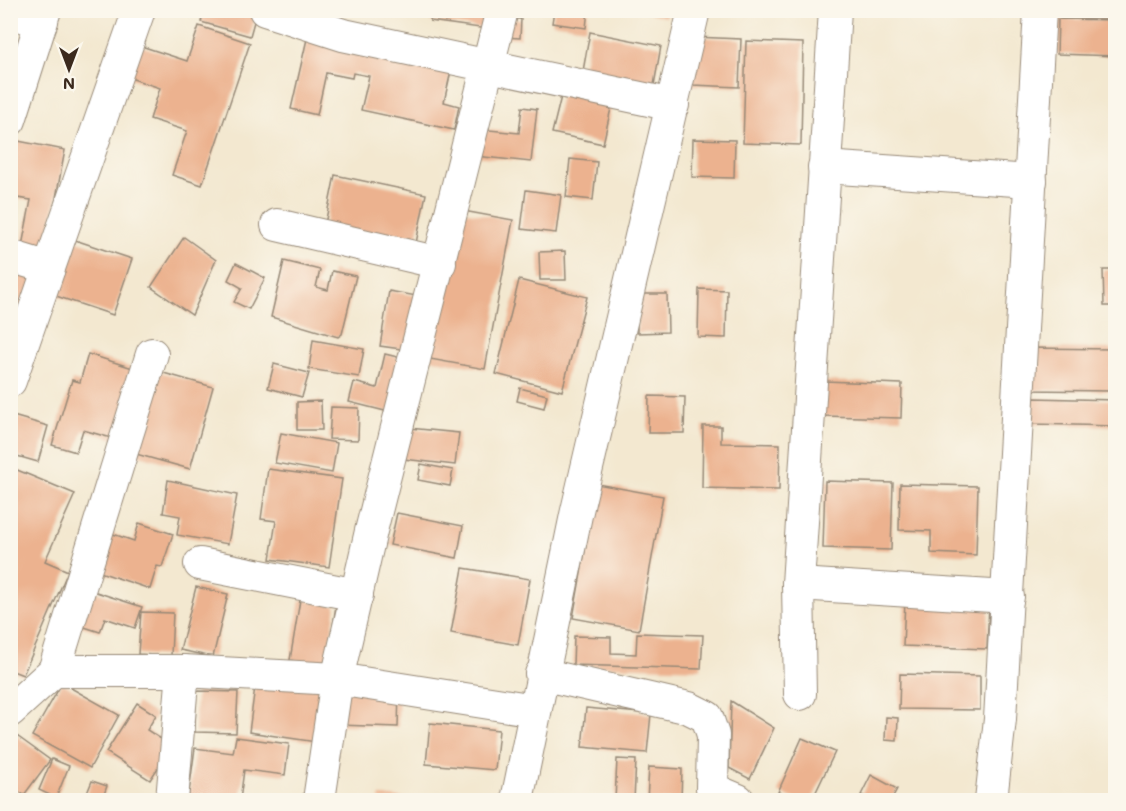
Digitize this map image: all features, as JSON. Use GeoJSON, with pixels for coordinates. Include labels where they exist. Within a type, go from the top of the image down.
{"type":"FeatureCollection","features":[{"type":"Feature","properties":{"kind":"street"},"geometry":{"type":"LineString","coordinates":[[10,381],[139,10]]}},
{"type":"Feature","properties":{"kind":"street"},"geometry":{"type":"LineString","coordinates":[[265,10],[343,34],[673,105]]}},
{"type":"Feature","properties":{"kind":"street"},"geometry":{"type":"LineString","coordinates":[[319,801],[338,679],[357,596],[502,10]]}},
{"type":"Feature","properties":{"kind":"street"},"geometry":{"type":"LineString","coordinates":[[517,801],[541,674],[576,515],[694,10]]}},
{"type":"Feature","properties":{"kind":"street"},"geometry":{"type":"LineString","coordinates":[[800,694],[798,584],[835,10]]}},
{"type":"Feature","properties":{"kind":"street"},"geometry":{"type":"LineString","coordinates":[[991,801],[1000,719],[1008,597],[1040,10]]}},
{"type":"Feature","properties":{"kind":"street"},"geometry":{"type":"LineString","coordinates":[[10,13],[44,16],[10,120]]}},
{"type":"Feature","properties":{"kind":"street"},"geometry":{"type":"LineString","coordinates":[[824,167],[1031,181]]}},
{"type":"Feature","properties":{"kind":"street"},"geometry":{"type":"LineString","coordinates":[[277,225],[440,263]]}},
{"type":"Feature","properties":{"kind":"street"},"geometry":{"type":"LineString","coordinates":[[10,256],[49,268]]}},
{"type":"Feature","properties":{"kind":"street"},"geometry":{"type":"LineString","coordinates":[[10,711],[54,671],[152,354]]}},
{"type":"Feature","properties":{"kind":"street"},"geometry":{"type":"LineString","coordinates":[[200,564],[357,596]]}},
{"type":"Feature","properties":{"kind":"street"},"geometry":{"type":"LineString","coordinates":[[798,584],[1008,597]]}},
{"type":"Feature","properties":{"kind":"street"},"geometry":{"type":"LineString","coordinates":[[54,671],[183,672],[338,679],[535,710]]}},
{"type":"Feature","properties":{"kind":"street"},"geometry":{"type":"LineString","coordinates":[[172,801],[183,672]]}},
{"type":"Feature","properties":{"kind":"street"},"geometry":{"type":"LineString","coordinates":[[541,674],[688,708],[707,717],[713,735],[720,797]]}},
{"type":"Feature","properties":{"kind":"building"},"geometry":{"type":"Polygon","coordinates":[[[204,10],[257,11],[250,36],[201,22],[204,10]]]}},
{"type":"Feature","properties":{"kind":"building"},"geometry":{"type":"Polygon","coordinates":[[[425,10],[489,10],[487,29],[430,21],[431,13],[425,10]]]}},
{"type":"Feature","properties":{"kind":"building"},"geometry":{"type":"Polygon","coordinates":[[[554,10],[588,10],[586,28],[552,23],[554,10]]]}},
{"type":"Feature","properties":{"kind":"building"},"geometry":{"type":"Polygon","coordinates":[[[638,10],[667,10],[666,17],[638,10]]]}},
{"type":"Feature","properties":{"kind":"building"},"geometry":{"type":"Polygon","coordinates":[[[504,18],[521,19],[520,38],[503,37],[504,18]]]}},
{"type":"Feature","properties":{"kind":"building"},"geometry":{"type":"Polygon","coordinates":[[[1058,19],[1116,20],[1116,56],[1057,54],[1058,19]]]}},
{"type":"Feature","properties":{"kind":"building"},"geometry":{"type":"Polygon","coordinates":[[[199,26],[250,43],[202,185],[172,175],[187,131],[150,119],[160,88],[124,76],[135,44],[187,61],[199,26]]]}},
{"type":"Feature","properties":{"kind":"building"},"geometry":{"type":"Polygon","coordinates":[[[309,30],[453,62],[444,102],[459,106],[454,130],[361,110],[369,76],[353,73],[352,78],[326,73],[317,115],[291,109],[309,30]]]}},
{"type":"Feature","properties":{"kind":"building"},"geometry":{"type":"Polygon","coordinates":[[[590,32],[661,46],[654,85],[583,71],[590,32]]]}},
{"type":"Feature","properties":{"kind":"building"},"geometry":{"type":"Polygon","coordinates":[[[694,37],[741,39],[739,87],[692,85],[694,37]]]}},
{"type":"Feature","properties":{"kind":"building"},"geometry":{"type":"Polygon","coordinates":[[[746,41],[803,43],[801,145],[743,143],[746,41]]]}},
{"type":"Feature","properties":{"kind":"building"},"geometry":{"type":"Polygon","coordinates":[[[564,84],[614,95],[603,144],[552,133],[564,84]]]}},
{"type":"Feature","properties":{"kind":"building"},"geometry":{"type":"Polygon","coordinates":[[[522,107],[537,109],[531,162],[475,156],[479,129],[519,133],[522,107]]]}},
{"type":"Feature","properties":{"kind":"building"},"geometry":{"type":"Polygon","coordinates":[[[693,139],[735,140],[734,178],[692,177],[693,139]]]}},
{"type":"Feature","properties":{"kind":"building"},"geometry":{"type":"Polygon","coordinates":[[[13,140],[65,150],[46,251],[22,246],[31,200],[10,197],[13,140]]]}},
{"type":"Feature","properties":{"kind":"building"},"geometry":{"type":"Polygon","coordinates":[[[570,159],[597,162],[593,200],[566,197],[570,159]]]}},
{"type":"Feature","properties":{"kind":"building"},"geometry":{"type":"Polygon","coordinates":[[[335,175],[426,194],[415,248],[324,229],[335,175]]]}},
{"type":"Feature","properties":{"kind":"building"},"geometry":{"type":"Polygon","coordinates":[[[526,190],[561,195],[556,233],[521,229],[526,190]]]}},
{"type":"Feature","properties":{"kind":"building"},"geometry":{"type":"Polygon","coordinates":[[[458,210],[513,220],[485,369],[430,359],[458,210]]]}},
{"type":"Feature","properties":{"kind":"building"},"geometry":{"type":"Polygon","coordinates":[[[184,237],[216,260],[192,315],[151,287],[184,237]]]}},
{"type":"Feature","properties":{"kind":"building"},"geometry":{"type":"Polygon","coordinates":[[[72,239],[132,259],[113,315],[53,295],[72,239]]]}},
{"type":"Feature","properties":{"kind":"building"},"geometry":{"type":"Polygon","coordinates":[[[565,251],[566,280],[540,280],[539,252],[565,251]]]}},
{"type":"Feature","properties":{"kind":"building"},"geometry":{"type":"Polygon","coordinates":[[[284,261],[320,270],[316,287],[328,290],[332,271],[356,276],[342,334],[338,337],[271,317],[284,261]]]}},
{"type":"Feature","properties":{"kind":"building"},"geometry":{"type":"Polygon","coordinates":[[[236,263],[265,278],[249,309],[234,302],[242,288],[228,280],[236,263]]]}},
{"type":"Feature","properties":{"kind":"building"},"geometry":{"type":"Polygon","coordinates":[[[10,265],[40,275],[22,328],[10,324],[10,265]]]}},
{"type":"Feature","properties":{"kind":"building"},"geometry":{"type":"Polygon","coordinates":[[[1103,270],[1116,270],[1116,306],[1104,306],[1103,270]]]}},
{"type":"Feature","properties":{"kind":"building"},"geometry":{"type":"Polygon","coordinates":[[[519,280],[587,297],[562,391],[496,374],[519,280]]]}},
{"type":"Feature","properties":{"kind":"building"},"geometry":{"type":"Polygon","coordinates":[[[699,289],[727,290],[726,338],[698,337],[699,289]]]}},
{"type":"Feature","properties":{"kind":"building"},"geometry":{"type":"Polygon","coordinates":[[[389,291],[417,296],[408,350],[380,346],[389,291]]]}},
{"type":"Feature","properties":{"kind":"building"},"geometry":{"type":"Polygon","coordinates":[[[637,294],[667,294],[668,332],[637,333],[637,294]]]}},
{"type":"Feature","properties":{"kind":"building"},"geometry":{"type":"Polygon","coordinates":[[[313,340],[364,349],[359,377],[309,369],[313,340]]]}},
{"type":"Feature","properties":{"kind":"building"},"geometry":{"type":"Polygon","coordinates":[[[1027,348],[1115,349],[1114,391],[1026,390],[1027,348]]]}},
{"type":"Feature","properties":{"kind":"building"},"geometry":{"type":"Polygon","coordinates":[[[88,354],[136,369],[115,439],[83,430],[76,452],[52,445],[72,380],[80,382],[88,354]]]}},
{"type":"Feature","properties":{"kind":"building"},"geometry":{"type":"Polygon","coordinates":[[[385,354],[410,360],[397,414],[349,402],[354,382],[377,388],[385,354]]]}},
{"type":"Feature","properties":{"kind":"building"},"geometry":{"type":"Polygon","coordinates":[[[274,364],[309,373],[302,397],[268,388],[274,364]]]}},
{"type":"Feature","properties":{"kind":"building"},"geometry":{"type":"Polygon","coordinates":[[[160,372],[213,387],[190,469],[136,454],[160,372]]]}},
{"type":"Feature","properties":{"kind":"building"},"geometry":{"type":"Polygon","coordinates":[[[824,381],[902,384],[901,418],[823,416],[824,381]]]}},
{"type":"Feature","properties":{"kind":"building"},"geometry":{"type":"Polygon","coordinates":[[[520,388],[547,395],[544,408],[517,401],[520,388]]]}},
{"type":"Feature","properties":{"kind":"building"},"geometry":{"type":"Polygon","coordinates":[[[649,396],[685,397],[684,433],[648,433],[649,396]]]}},
{"type":"Feature","properties":{"kind":"building"},"geometry":{"type":"Polygon","coordinates":[[[1033,398],[1116,400],[1116,426],[1032,424],[1033,398]]]}},
{"type":"Feature","properties":{"kind":"building"},"geometry":{"type":"Polygon","coordinates":[[[321,401],[322,430],[297,430],[297,402],[321,401]]]}},
{"type":"Feature","properties":{"kind":"building"},"geometry":{"type":"Polygon","coordinates":[[[331,407],[359,408],[358,440],[329,439],[331,407]]]}},
{"type":"Feature","properties":{"kind":"building"},"geometry":{"type":"Polygon","coordinates":[[[13,416],[48,426],[38,462],[10,454],[13,416]]]}},
{"type":"Feature","properties":{"kind":"building"},"geometry":{"type":"Polygon","coordinates":[[[703,426],[721,426],[721,443],[780,444],[779,490],[702,488],[703,426]]]}},
{"type":"Feature","properties":{"kind":"building"},"geometry":{"type":"Polygon","coordinates":[[[399,427],[459,433],[455,465],[395,458],[399,427]]]}},
{"type":"Feature","properties":{"kind":"building"},"geometry":{"type":"Polygon","coordinates":[[[281,433],[337,443],[332,473],[275,463],[281,433]]]}},
{"type":"Feature","properties":{"kind":"building"},"geometry":{"type":"Polygon","coordinates":[[[421,464],[453,470],[450,486],[418,480],[421,464]]]}},
{"type":"Feature","properties":{"kind":"building"},"geometry":{"type":"Polygon","coordinates":[[[10,467],[75,494],[45,561],[68,571],[23,675],[10,670],[10,467]]]}},
{"type":"Feature","properties":{"kind":"building"},"geometry":{"type":"Polygon","coordinates":[[[268,469],[342,479],[329,567],[270,559],[276,521],[261,519],[268,469]]]}},
{"type":"Feature","properties":{"kind":"building"},"geometry":{"type":"Polygon","coordinates":[[[168,480],[237,495],[228,544],[177,535],[180,516],[163,513],[168,480]]]}},
{"type":"Feature","properties":{"kind":"building"},"geometry":{"type":"Polygon","coordinates":[[[825,481],[893,483],[891,550],[823,548],[825,481]]]}},
{"type":"Feature","properties":{"kind":"building"},"geometry":{"type":"Polygon","coordinates":[[[597,484],[663,496],[639,630],[573,618],[597,484]]]}},
{"type":"Feature","properties":{"kind":"building"},"geometry":{"type":"Polygon","coordinates":[[[900,484],[978,486],[976,555],[931,553],[931,531],[899,530],[900,484]]]}},
{"type":"Feature","properties":{"kind":"building"},"geometry":{"type":"Polygon","coordinates":[[[397,513],[463,526],[457,558],[390,545],[397,513]]]}},
{"type":"Feature","properties":{"kind":"building"},"geometry":{"type":"Polygon","coordinates":[[[139,523],[173,534],[162,567],[157,566],[150,589],[94,570],[107,532],[134,541],[139,523]]]}},
{"type":"Feature","properties":{"kind":"building"},"geometry":{"type":"Polygon","coordinates":[[[463,568],[530,579],[518,645],[451,633],[463,568]]]}},
{"type":"Feature","properties":{"kind":"building"},"geometry":{"type":"Polygon","coordinates":[[[196,587],[228,594],[213,657],[180,650],[196,587]]]}},
{"type":"Feature","properties":{"kind":"building"},"geometry":{"type":"Polygon","coordinates":[[[90,590],[142,607],[135,628],[105,618],[100,632],[78,625],[90,590]]]}},
{"type":"Feature","properties":{"kind":"building"},"geometry":{"type":"Polygon","coordinates":[[[300,600],[336,605],[327,666],[290,660],[300,600]]]}},
{"type":"Feature","properties":{"kind":"building"},"geometry":{"type":"Polygon","coordinates":[[[905,600],[989,603],[987,649],[903,646],[905,600]]]}},
{"type":"Feature","properties":{"kind":"building"},"geometry":{"type":"Polygon","coordinates":[[[141,612],[173,613],[171,656],[138,654],[141,612]]]}},
{"type":"Feature","properties":{"kind":"building"},"geometry":{"type":"Polygon","coordinates":[[[637,633],[703,635],[701,669],[573,665],[574,636],[611,637],[611,653],[636,654],[637,633]]]}},
{"type":"Feature","properties":{"kind":"building"},"geometry":{"type":"Polygon","coordinates":[[[900,674],[980,676],[980,710],[899,709],[900,674]]]}},
{"type":"Feature","properties":{"kind":"building"},"geometry":{"type":"Polygon","coordinates":[[[256,679],[330,687],[323,743],[249,732],[256,679]]]}},
{"type":"Feature","properties":{"kind":"building"},"geometry":{"type":"Polygon","coordinates":[[[62,683],[119,715],[90,768],[32,736],[62,683]]]}},
{"type":"Feature","properties":{"kind":"building"},"geometry":{"type":"Polygon","coordinates":[[[339,689],[399,692],[398,727],[338,725],[339,689]]]}},
{"type":"Feature","properties":{"kind":"building"},"geometry":{"type":"Polygon","coordinates":[[[196,691],[238,692],[236,733],[195,732],[196,691]]]}},
{"type":"Feature","properties":{"kind":"building"},"geometry":{"type":"Polygon","coordinates":[[[731,701],[774,728],[750,779],[729,768],[731,701]]]}},
{"type":"Feature","properties":{"kind":"building"},"geometry":{"type":"Polygon","coordinates":[[[137,703],[156,715],[147,730],[172,746],[150,780],[106,752],[137,703]]]}},
{"type":"Feature","properties":{"kind":"building"},"geometry":{"type":"Polygon","coordinates":[[[586,708],[651,714],[647,753],[582,747],[586,708]]]}},
{"type":"Feature","properties":{"kind":"building"},"geometry":{"type":"Polygon","coordinates":[[[886,717],[898,718],[897,741],[885,740],[886,717]]]}},
{"type":"Feature","properties":{"kind":"building"},"geometry":{"type":"Polygon","coordinates":[[[430,723],[499,730],[495,770],[426,764],[430,723]]]}},
{"type":"Feature","properties":{"kind":"building"},"geometry":{"type":"Polygon","coordinates":[[[10,731],[50,760],[24,795],[10,785],[10,770],[15,764],[10,761],[10,731]]]}},
{"type":"Feature","properties":{"kind":"building"},"geometry":{"type":"Polygon","coordinates":[[[236,737],[289,744],[285,775],[244,770],[240,800],[188,800],[195,748],[233,753],[236,737]]]}},
{"type":"Feature","properties":{"kind":"building"},"geometry":{"type":"Polygon","coordinates":[[[802,738],[835,752],[812,800],[797,800],[778,792],[802,738]]]}},
{"type":"Feature","properties":{"kind":"building"},"geometry":{"type":"Polygon","coordinates":[[[52,759],[69,766],[56,798],[39,790],[52,759]]]}},
{"type":"Feature","properties":{"kind":"building"},"geometry":{"type":"Polygon","coordinates":[[[617,759],[636,760],[634,800],[615,800],[617,759]]]}},
{"type":"Feature","properties":{"kind":"building"},"geometry":{"type":"Polygon","coordinates":[[[649,767],[682,769],[681,800],[647,800],[649,767]]]}},
{"type":"Feature","properties":{"kind":"building"},"geometry":{"type":"Polygon","coordinates":[[[871,775],[897,789],[891,800],[864,800],[866,797],[861,795],[871,775]]]}},
{"type":"Feature","properties":{"kind":"building"},"geometry":{"type":"Polygon","coordinates":[[[92,781],[107,786],[102,800],[85,798],[92,781]]]}},
{"type":"Feature","properties":{"kind":"building"},"geometry":{"type":"Polygon","coordinates":[[[380,796],[409,799],[379,800],[380,796]]]}}]}
